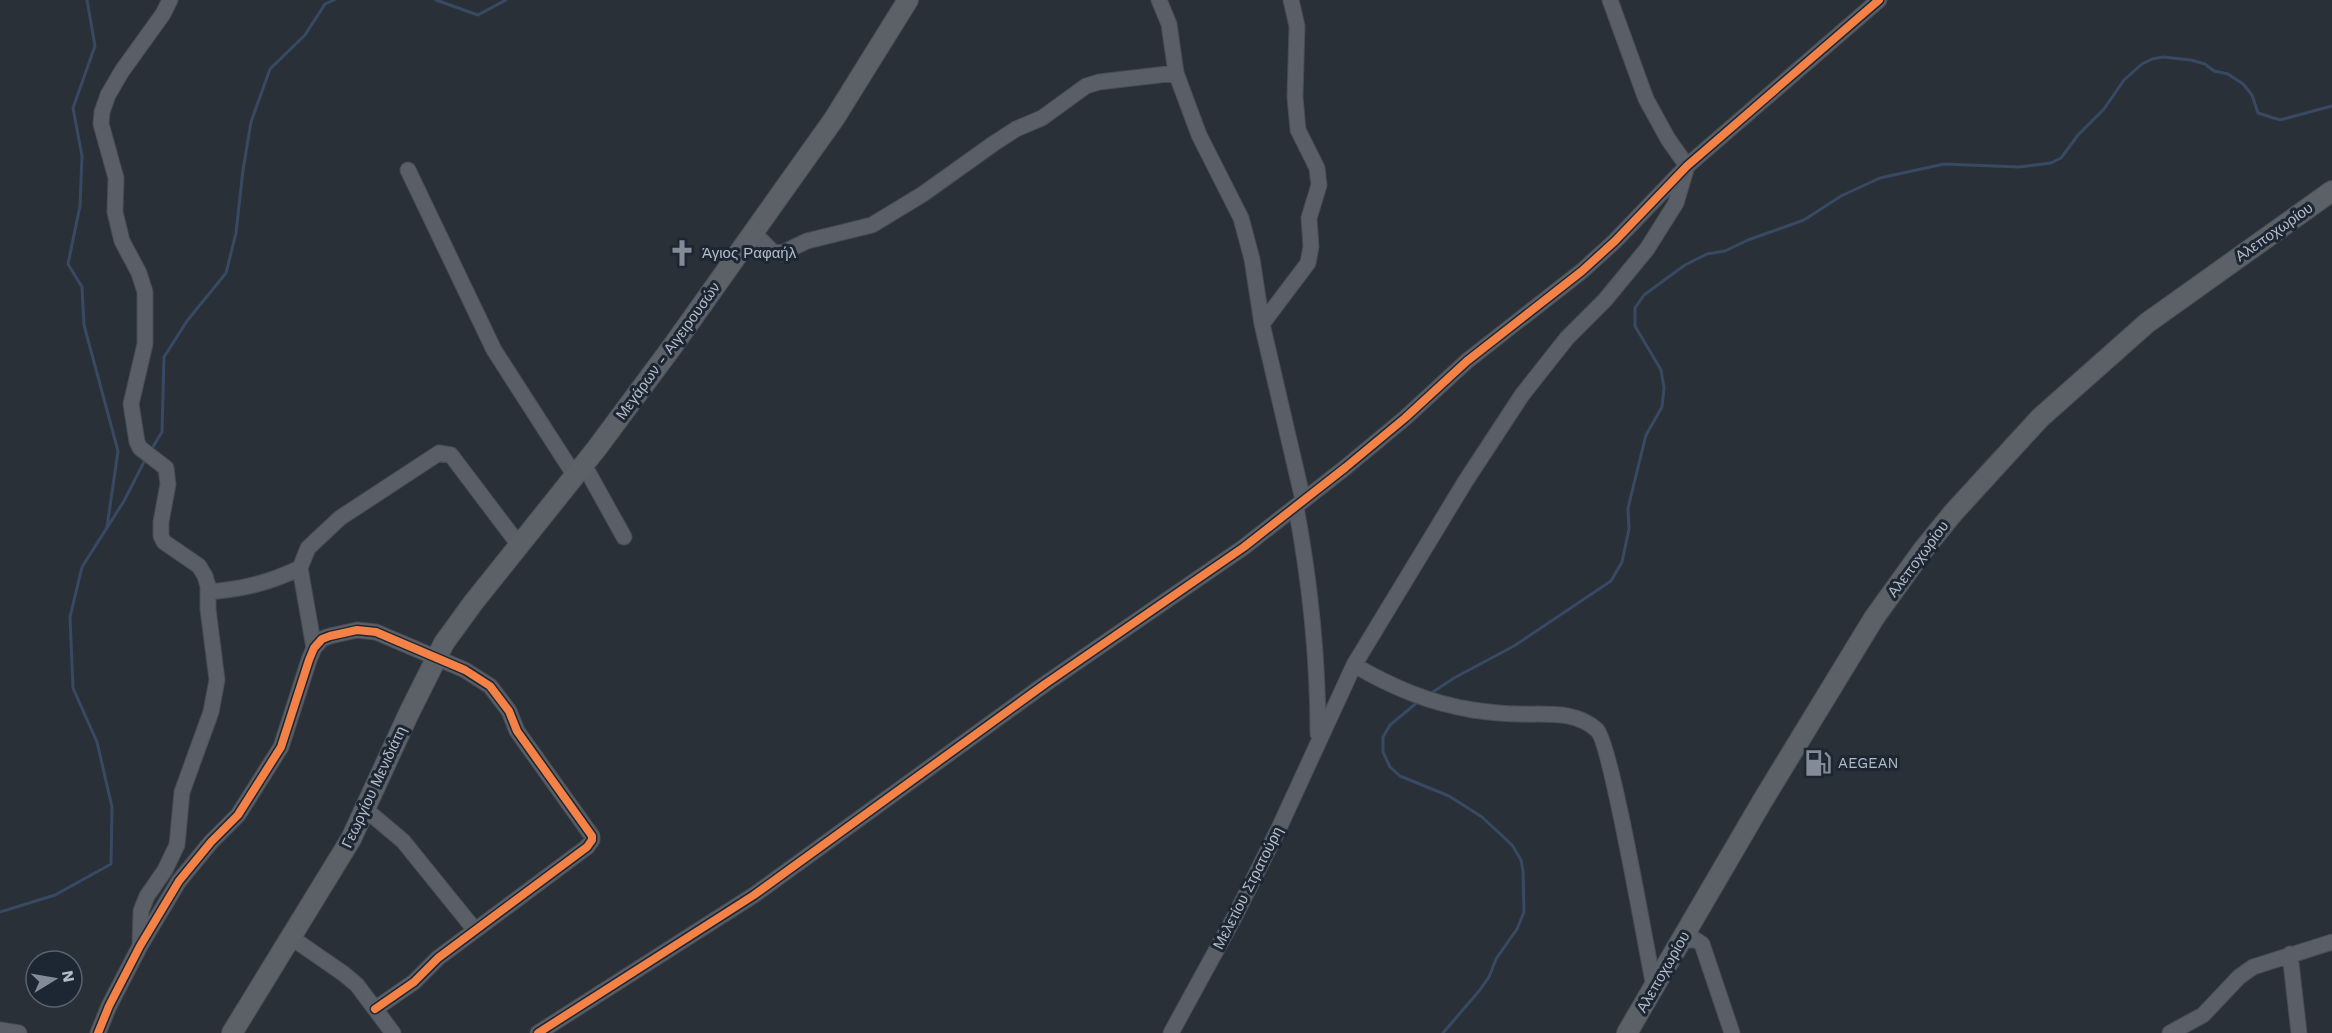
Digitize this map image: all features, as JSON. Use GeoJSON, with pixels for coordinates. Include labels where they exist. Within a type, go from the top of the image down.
{"type":"FeatureCollection","features":[{"type":"Feature","properties":{"kind":"main road","name":"Μεγάρων - Αιγειρουσών"},"geometry":{"type":"LineString","coordinates":[[519,545],[672,347],[834,119],[908,0]]}},
{"type":"Feature","properties":{"kind":"main road","name":"Αλεποχωρίου"},"geometry":{"type":"LineString","coordinates":[[1627,1033],[1763,800],[1874,618],[1953,513],[2040,418],[2138,330],[2332,191]]}},
{"type":"Feature","properties":{"kind":"main road","name":"Γεωργίου Μενιδιάτη"},"geometry":{"type":"LineString","coordinates":[[232,1033],[351,839],[409,713],[438,660],[444,643],[519,545]]}},
{"type":"Feature","properties":{"kind":"street"},"geometry":{"type":"LineString","coordinates":[[140,946],[141,912],[147,896],[165,870],[177,845],[183,786],[196,758],[215,696],[217,680],[205,576],[199,566],[164,542],[161,531],[168,484],[166,468],[140,448],[137,442],[131,404],[145,344],[145,292],[139,273],[122,241],[115,212],[116,178],[101,124],[102,112],[108,95],[170,0]]}},
{"type":"Feature","properties":{"kind":"street"},"geometry":{"type":"LineString","coordinates":[[1158,0],[1169,24],[1176,73],[1199,135],[1241,218],[1252,259],[1262,324],[1299,504],[1314,642],[1318,740]]}},
{"type":"Feature","properties":{"kind":"street"},"geometry":{"type":"LineString","coordinates":[[1262,324],[1308,263],[1311,247],[1309,218],[1319,185],[1317,168],[1298,130],[1295,97],[1297,26],[1291,0]]}},
{"type":"Feature","properties":{"kind":"street"},"geometry":{"type":"LineString","coordinates":[[1610,0],[1646,99],[1668,139],[1687,166]]}},
{"type":"Feature","properties":{"kind":"street"},"geometry":{"type":"LineString","coordinates":[[538,1033],[753,895],[1045,684],[1244,547],[1405,418],[1467,362],[1582,271],[1615,241],[1687,166],[1879,0]]}},
{"type":"Feature","properties":{"kind":"street"},"geometry":{"type":"LineString","coordinates":[[753,232],[772,251],[782,253],[807,242],[864,229],[923,194],[1016,129],[1042,118],[1086,86],[1099,82],[1176,73]]}},
{"type":"Feature","properties":{"kind":"street","name":"Μελετίου Στρατούρη"},"geometry":{"type":"LineString","coordinates":[[1171,1033],[1235,916],[1279,828],[1354,665],[1465,482],[1522,395],[1567,338],[1613,292],[1647,249],[1676,203],[1687,166]]}},
{"type":"Feature","properties":{"kind":"street"},"geometry":{"type":"LineString","coordinates":[[408,170],[494,350],[624,537]]}},
{"type":"Feature","properties":{"kind":"street"},"geometry":{"type":"LineString","coordinates":[[314,648],[300,568],[308,548],[340,518],[439,453],[451,455],[519,545]]}},
{"type":"Feature","properties":{"kind":"street"},"geometry":{"type":"LineString","coordinates":[[208,592],[234,590],[274,581],[300,568]]}},
{"type":"Feature","properties":{"kind":"street"},"geometry":{"type":"LineString","coordinates":[[98,1033],[109,1006],[140,946],[179,881],[211,842],[238,815],[281,747],[303,675],[314,648],[322,639],[357,630],[376,632],[465,670],[490,686],[509,711],[517,731],[592,836],[587,847],[438,958],[414,982],[375,1009]]}},
{"type":"Feature","properties":{"kind":"street"},"geometry":{"type":"LineString","coordinates":[[1354,665],[1384,682],[1434,701],[1493,712],[1570,716],[1599,732],[1613,784],[1654,987]]}},
{"type":"Feature","properties":{"kind":"street"},"geometry":{"type":"LineString","coordinates":[[365,809],[403,841],[475,930]]}},
{"type":"Feature","properties":{"kind":"street"},"geometry":{"type":"LineString","coordinates":[[292,938],[357,985],[393,1033]]}},
{"type":"Feature","properties":{"kind":"street"},"geometry":{"type":"LineString","coordinates":[[1682,940],[1696,940],[1702,944],[1732,1033]]}},
{"type":"Feature","properties":{"kind":"street"},"geometry":{"type":"LineString","coordinates":[[2170,1033],[2188,1025],[2208,1011],[2249,970],[2290,954],[2332,942]]}},
{"type":"Feature","properties":{"kind":"street"},"geometry":{"type":"LineString","coordinates":[[2290,954],[2299,1033]]}},
{"type":"Feature","properties":{"kind":"street"},"geometry":{"type":"LineString","coordinates":[[0,1030],[19,1033]]}},
{"type":"Feature","properties":{"kind":"waterway"},"geometry":{"type":"LineString","coordinates":[[87,0],[95,46],[73,108],[82,156],[80,206],[68,264],[82,287],[84,325],[118,451],[107,527]]}},
{"type":"Feature","properties":{"kind":"waterway"},"geometry":{"type":"LineString","coordinates":[[151,450],[162,432],[164,357],[187,321],[226,273],[236,233],[251,122],[270,69],[305,35],[325,4],[334,0]]}},
{"type":"Feature","properties":{"kind":"waterway"},"geometry":{"type":"LineString","coordinates":[[436,0],[478,15],[506,0]]}},
{"type":"Feature","properties":{"kind":"waterway"},"geometry":{"type":"LineString","coordinates":[[1430,694],[1454,678],[1514,646],[1611,581],[1622,562],[1629,529],[1628,508],[1646,435],[1662,407],[1664,388],[1661,370],[1635,326],[1635,308],[1644,295],[1685,265],[1707,254],[1725,251],[1748,240],[1804,220],[1841,196],[1880,178],[1944,164],[2019,167],[2051,163],[2061,158],[2078,135],[2104,109],[2124,80],[2142,64],[2152,59],[2163,57],[2191,60],[2205,64],[2214,71],[2228,74],[2243,84],[2252,95],[2258,113],[2280,120],[2332,106]]}},
{"type":"Feature","properties":{"kind":"waterway"},"geometry":{"type":"LineString","coordinates":[[0,912],[55,895],[111,864],[112,807],[97,742],[73,688],[70,617],[82,567],[124,501],[146,458]]}},
{"type":"Feature","properties":{"kind":"waterway"},"geometry":{"type":"LineString","coordinates":[[1419,701],[1390,725],[1383,737],[1383,752],[1390,767],[1400,776],[1449,796],[1482,817],[1512,845],[1521,860],[1523,871],[1524,912],[1517,929],[1496,959],[1489,977],[1443,1033]]}},
{"type":"Feature","properties":{"kind":"cycle path"},"geometry":{"type":"LineString","coordinates":[[538,1033],[754,895],[1045,684],[1244,547],[1405,418],[1467,361],[1582,271],[1615,241],[1687,166],[1879,0]]}},
{"type":"Feature","properties":{"kind":"cycle path"},"geometry":{"type":"LineString","coordinates":[[98,1033],[109,1006],[140,946],[179,881],[211,842],[238,815],[281,747],[314,648],[322,639],[357,630],[376,632],[465,670],[490,686],[509,711],[517,731],[592,836],[587,847],[438,958],[414,982],[375,1009]]}},
{"type":"Feature","properties":{"kind":"place","name":"Άγιος Ραφαήλ"},"geometry":{"type":"Point","coordinates":[682,253]}},
{"type":"Feature","properties":{"kind":"place","name":"AEGEAN"},"geometry":{"type":"Point","coordinates":[1818,763]}}]}
